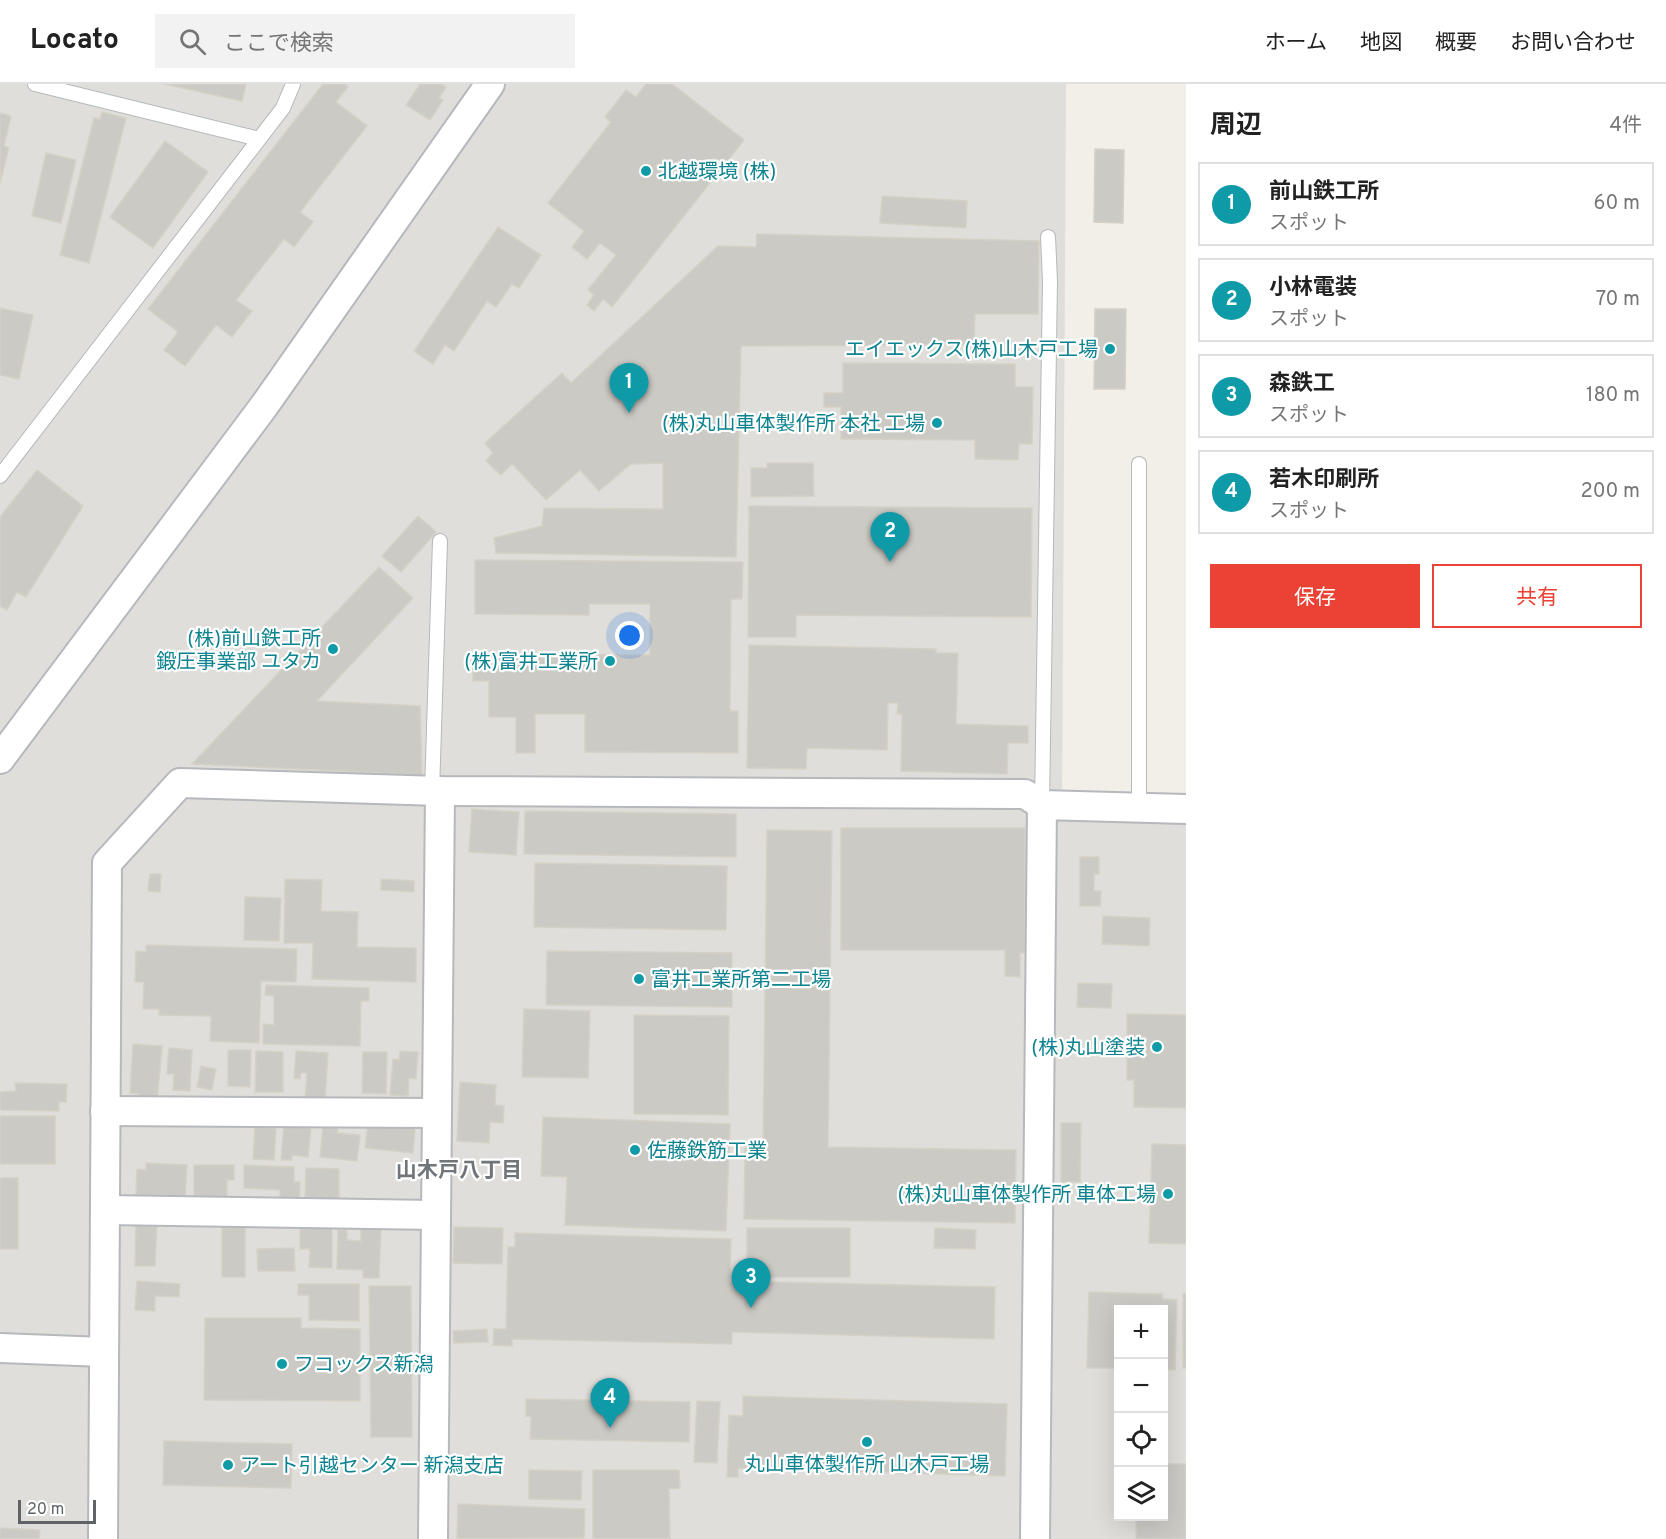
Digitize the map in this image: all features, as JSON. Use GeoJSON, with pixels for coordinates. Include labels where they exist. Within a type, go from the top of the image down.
{"type":"FeatureCollection","features":[{"type":"Feature","properties":{"kind":"street"},"geometry":{"type":"LineString","coordinates":[[0,759],[271,396],[490,84]]}},
{"type":"Feature","properties":{"kind":"street"},"geometry":{"type":"LineString","coordinates":[[103,1539],[107,863],[180,783],[436,791],[1025,794],[1042,805],[1186,809]]}},
{"type":"Feature","properties":{"kind":"street"},"geometry":{"type":"LineString","coordinates":[[433,1539],[437,1113],[436,791]]}},
{"type":"Feature","properties":{"kind":"street"},"geometry":{"type":"LineString","coordinates":[[1035,1539],[1042,805]]}},
{"type":"Feature","properties":{"kind":"street"},"geometry":{"type":"LineString","coordinates":[[105,1111],[437,1113]]}},
{"type":"Feature","properties":{"kind":"street"},"geometry":{"type":"LineString","coordinates":[[105,1210],[436,1215]]}},
{"type":"Feature","properties":{"kind":"street"},"geometry":{"type":"LineString","coordinates":[[0,1348],[104,1352]]}},
{"type":"Feature","properties":{"kind":"lane"},"geometry":{"type":"LineString","coordinates":[[35,84],[259,139]]}},
{"type":"Feature","properties":{"kind":"lane"},"geometry":{"type":"LineString","coordinates":[[0,476],[283,108],[293,84]]}},
{"type":"Feature","properties":{"kind":"lane"},"geometry":{"type":"LineString","coordinates":[[1042,805],[1050,281],[1048,237]]}},
{"type":"Feature","properties":{"kind":"lane"},"geometry":{"type":"LineString","coordinates":[[1138,808],[1139,464]]}},
{"type":"Feature","properties":{"kind":"lane"},"geometry":{"type":"LineString","coordinates":[[436,791],[441,541]]}},
{"type":"Feature","properties":{"kind":"shaded area"},"geometry":{"type":"Polygon","coordinates":[[[0,84],[1066,84],[1062,814],[1186,817],[1186,1539],[0,1539],[0,84]]]}},
{"type":"Feature","properties":{"kind":"building"},"geometry":{"type":"Polygon","coordinates":[[[164,84],[246,84],[242,101],[164,84]]]}},
{"type":"Feature","properties":{"kind":"building"},"geometry":{"type":"Polygon","coordinates":[[[323,84],[344,84],[348,87],[336,102],[367,126],[300,212],[313,222],[294,247],[284,239],[236,300],[252,311],[232,337],[216,325],[185,366],[164,350],[178,332],[148,309],[323,84]]]}},
{"type":"Feature","properties":{"kind":"building"},"geometry":{"type":"Polygon","coordinates":[[[420,84],[441,84],[446,87],[439,98],[443,100],[430,120],[406,105],[420,84]]]}},
{"type":"Feature","properties":{"kind":"building","name":"北越環境 (株)"},"geometry":{"type":"Polygon","coordinates":[[[646,84],[672,84],[744,140],[612,307],[603,299],[594,311],[587,305],[594,295],[588,290],[616,255],[600,243],[587,259],[572,247],[584,231],[548,203],[611,122],[605,117],[626,90],[636,97],[646,84]]]}},
{"type":"Feature","properties":{"kind":"building"},"geometry":{"type":"Polygon","coordinates":[[[102,112],[126,118],[89,263],[60,255],[94,118],[100,119],[102,112]]]}},
{"type":"Feature","properties":{"kind":"building"},"geometry":{"type":"Polygon","coordinates":[[[0,113],[11,116],[4,146],[9,148],[0,183],[0,113]]]}},
{"type":"Feature","properties":{"kind":"building"},"geometry":{"type":"Polygon","coordinates":[[[165,141],[208,172],[153,248],[110,217],[165,141]]]}},
{"type":"Feature","properties":{"kind":"building"},"geometry":{"type":"Polygon","coordinates":[[[1095,149],[1124,150],[1123,223],[1094,222],[1095,149]]]}},
{"type":"Feature","properties":{"kind":"building"},"geometry":{"type":"Polygon","coordinates":[[[46,153],[76,160],[61,223],[32,216],[46,153]]]}},
{"type":"Feature","properties":{"kind":"building"},"geometry":{"type":"Polygon","coordinates":[[[882,196],[967,201],[966,228],[880,223],[882,196]]]}},
{"type":"Feature","properties":{"kind":"building"},"geometry":{"type":"Polygon","coordinates":[[[498,227],[541,255],[519,288],[512,284],[496,307],[487,301],[454,351],[445,345],[433,364],[414,351],[498,227]]]}},
{"type":"Feature","properties":{"kind":"building"},"geometry":{"type":"Polygon","coordinates":[[[757,234],[1039,241],[1038,314],[975,314],[974,345],[741,346],[736,557],[496,553],[494,538],[542,526],[544,508],[663,509],[663,463],[631,464],[599,491],[580,470],[546,500],[512,464],[501,475],[486,461],[493,453],[485,443],[562,373],[571,383],[718,246],[756,247],[757,234]]]}},
{"type":"Feature","properties":{"kind":"building"},"geometry":{"type":"Polygon","coordinates":[[[0,308],[33,315],[19,379],[0,375],[0,308]]]}},
{"type":"Feature","properties":{"kind":"building","name":"エイエックス(株)山木戸工場"},"geometry":{"type":"Polygon","coordinates":[[[1095,309],[1126,309],[1125,389],[1094,389],[1095,309]]]}},
{"type":"Feature","properties":{"kind":"building","name":"(株)丸山車体製作所 本社 工場"},"geometry":{"type":"Polygon","coordinates":[[[843,363],[1015,364],[1015,387],[1033,387],[1032,444],[1019,444],[1018,460],[975,459],[975,440],[841,439],[841,407],[824,407],[824,393],[843,393],[843,363]]]}},
{"type":"Feature","properties":{"kind":"building"},"geometry":{"type":"Polygon","coordinates":[[[767,463],[813,463],[814,496],[751,497],[751,468],[767,468],[767,463]]]}},
{"type":"Feature","properties":{"kind":"building"},"geometry":{"type":"Polygon","coordinates":[[[37,470],[83,506],[26,597],[17,592],[7,610],[0,606],[0,517],[37,470]]]}},
{"type":"Feature","properties":{"kind":"building"},"geometry":{"type":"Polygon","coordinates":[[[749,506],[1032,508],[1031,617],[796,615],[796,637],[748,637],[749,506]]]}},
{"type":"Feature","properties":{"kind":"building"},"geometry":{"type":"Polygon","coordinates":[[[418,516],[436,532],[401,572],[382,556],[418,516]]]}},
{"type":"Feature","properties":{"kind":"building","name":"(株)富井工業所"},"geometry":{"type":"Polygon","coordinates":[[[475,560],[743,562],[742,599],[731,599],[730,711],[738,711],[738,753],[585,752],[585,714],[535,714],[535,753],[516,753],[516,717],[489,717],[489,681],[473,681],[473,667],[490,667],[490,654],[650,655],[650,604],[589,604],[589,615],[475,614],[475,560]]]}},
{"type":"Feature","properties":{"kind":"building","name":"(株)前山鉄工所 鍛圧事業部 ユタカ"},"geometry":{"type":"Polygon","coordinates":[[[379,567],[413,598],[317,701],[420,706],[422,775],[192,764],[379,567]]]}},
{"type":"Feature","properties":{"kind":"building"},"geometry":{"type":"Polygon","coordinates":[[[749,645],[936,649],[936,653],[958,653],[956,724],[1028,726],[1028,743],[1008,743],[1007,774],[901,771],[902,714],[897,714],[898,703],[888,703],[887,750],[807,748],[806,769],[747,768],[749,645]]]}},
{"type":"Feature","properties":{"kind":"building"},"geometry":{"type":"Polygon","coordinates":[[[472,809],[519,812],[516,855],[469,852],[472,809]]]}},
{"type":"Feature","properties":{"kind":"building"},"geometry":{"type":"Polygon","coordinates":[[[525,811],[736,814],[736,857],[524,854],[525,811]]]}},
{"type":"Feature","properties":{"kind":"building"},"geometry":{"type":"Polygon","coordinates":[[[841,828],[1025,828],[1025,953],[1020,953],[1020,977],[1005,976],[1005,950],[841,950],[841,828]]]}},
{"type":"Feature","properties":{"kind":"building"},"geometry":{"type":"Polygon","coordinates":[[[767,830],[832,831],[828,1147],[1016,1150],[1015,1223],[744,1219],[745,1147],[763,1148],[767,830]]]}},
{"type":"Feature","properties":{"kind":"building"},"geometry":{"type":"Polygon","coordinates":[[[1080,857],[1099,857],[1099,874],[1094,874],[1094,891],[1101,891],[1100,906],[1080,906],[1080,857]]]}},
{"type":"Feature","properties":{"kind":"building"},"geometry":{"type":"Polygon","coordinates":[[[535,863],[727,866],[726,930],[534,927],[535,863]]]}},
{"type":"Feature","properties":{"kind":"building"},"geometry":{"type":"Polygon","coordinates":[[[150,874],[161,874],[160,892],[148,891],[150,874]]]}},
{"type":"Feature","properties":{"kind":"building"},"geometry":{"type":"Polygon","coordinates":[[[285,879],[322,880],[321,911],[358,912],[357,947],[416,948],[416,982],[312,979],[313,943],[284,943],[285,879]]]}},
{"type":"Feature","properties":{"kind":"building"},"geometry":{"type":"Polygon","coordinates":[[[381,879],[414,881],[414,892],[381,890],[381,879]]]}},
{"type":"Feature","properties":{"kind":"building"},"geometry":{"type":"Polygon","coordinates":[[[245,897],[281,898],[279,941],[244,940],[245,897]]]}},
{"type":"Feature","properties":{"kind":"building"},"geometry":{"type":"Polygon","coordinates":[[[1103,916],[1150,918],[1149,946],[1102,944],[1103,916]]]}},
{"type":"Feature","properties":{"kind":"building"},"geometry":{"type":"Polygon","coordinates":[[[146,945],[297,949],[296,982],[261,981],[259,1043],[210,1041],[211,1016],[159,1015],[159,1009],[143,1009],[144,982],[135,982],[136,951],[146,952],[146,945]]]}},
{"type":"Feature","properties":{"kind":"building","name":"富井工業所第二工場"},"geometry":{"type":"Polygon","coordinates":[[[547,951],[732,953],[732,1007],[546,1005],[547,951]]]}},
{"type":"Feature","properties":{"kind":"building"},"geometry":{"type":"Polygon","coordinates":[[[1078,983],[1112,984],[1111,1008],[1077,1007],[1078,983]]]}},
{"type":"Feature","properties":{"kind":"building"},"geometry":{"type":"Polygon","coordinates":[[[266,985],[369,988],[369,1001],[361,1001],[360,1046],[263,1044],[263,1024],[274,1025],[274,996],[265,995],[266,985]]]}},
{"type":"Feature","properties":{"kind":"building"},"geometry":{"type":"Polygon","coordinates":[[[524,1009],[590,1011],[588,1078],[522,1077],[524,1009]]]}},
{"type":"Feature","properties":{"kind":"building","name":"(株)丸山塗装"},"geometry":{"type":"Polygon","coordinates":[[[1127,1014],[1186,1015],[1186,1108],[1134,1107],[1134,1080],[1127,1080],[1127,1014]]]}},
{"type":"Feature","properties":{"kind":"building"},"geometry":{"type":"Polygon","coordinates":[[[634,1015],[729,1016],[728,1115],[634,1114],[634,1015]]]}},
{"type":"Feature","properties":{"kind":"building"},"geometry":{"type":"Polygon","coordinates":[[[133,1044],[162,1046],[157,1103],[138,1102],[139,1094],[130,1093],[133,1044]]]}},
{"type":"Feature","properties":{"kind":"building"},"geometry":{"type":"Polygon","coordinates":[[[169,1048],[192,1050],[190,1091],[173,1090],[174,1074],[167,1074],[169,1048]]]}},
{"type":"Feature","properties":{"kind":"building"},"geometry":{"type":"Polygon","coordinates":[[[228,1050],[251,1050],[250,1087],[228,1086],[228,1050]]]}},
{"type":"Feature","properties":{"kind":"building"},"geometry":{"type":"Polygon","coordinates":[[[256,1051],[283,1052],[283,1092],[255,1092],[256,1051]]]}},
{"type":"Feature","properties":{"kind":"building"},"geometry":{"type":"Polygon","coordinates":[[[296,1051],[328,1053],[325,1101],[305,1100],[307,1073],[301,1073],[300,1079],[294,1078],[296,1051]]]}},
{"type":"Feature","properties":{"kind":"building"},"geometry":{"type":"Polygon","coordinates":[[[400,1051],[418,1052],[416,1079],[409,1078],[408,1096],[390,1095],[393,1059],[399,1060],[400,1051]]]}},
{"type":"Feature","properties":{"kind":"building"},"geometry":{"type":"Polygon","coordinates":[[[363,1052],[387,1052],[386,1094],[362,1093],[363,1052]]]}},
{"type":"Feature","properties":{"kind":"building"},"geometry":{"type":"Polygon","coordinates":[[[201,1066],[216,1069],[212,1090],[197,1087],[201,1066]]]}},
{"type":"Feature","properties":{"kind":"building"},"geometry":{"type":"Polygon","coordinates":[[[460,1082],[496,1085],[495,1105],[504,1106],[503,1123],[490,1122],[489,1143],[457,1141],[460,1082]]]}},
{"type":"Feature","properties":{"kind":"building"},"geometry":{"type":"Polygon","coordinates":[[[15,1083],[67,1084],[66,1102],[59,1102],[59,1111],[0,1110],[0,1092],[16,1091],[15,1083]]]}},
{"type":"Feature","properties":{"kind":"building"},"geometry":{"type":"Polygon","coordinates":[[[0,1116],[55,1116],[55,1164],[0,1164],[0,1116]]]}},
{"type":"Feature","properties":{"kind":"building","name":"佐藤鉄筋工業"},"geometry":{"type":"Polygon","coordinates":[[[543,1117],[730,1124],[726,1231],[565,1225],[567,1177],[541,1176],[543,1117]]]}},
{"type":"Feature","properties":{"kind":"building"},"geometry":{"type":"Polygon","coordinates":[[[368,1123],[415,1128],[413,1153],[365,1148],[368,1123]]]}},
{"type":"Feature","properties":{"kind":"building"},"geometry":{"type":"Polygon","coordinates":[[[1061,1123],[1081,1123],[1080,1182],[1061,1182],[1061,1123]]]}},
{"type":"Feature","properties":{"kind":"building"},"geometry":{"type":"Polygon","coordinates":[[[284,1125],[311,1127],[308,1157],[292,1155],[292,1160],[281,1160],[284,1125]]]}},
{"type":"Feature","properties":{"kind":"building"},"geometry":{"type":"Polygon","coordinates":[[[255,1126],[276,1128],[274,1160],[253,1159],[255,1126]]]}},
{"type":"Feature","properties":{"kind":"building"},"geometry":{"type":"Polygon","coordinates":[[[323,1126],[338,1127],[337,1133],[360,1135],[357,1161],[320,1157],[323,1126]]]}},
{"type":"Feature","properties":{"kind":"building","name":"(株)丸山車体製作所 車体工場"},"geometry":{"type":"Polygon","coordinates":[[[1152,1144],[1186,1145],[1186,1244],[1149,1243],[1152,1144]]]}},
{"type":"Feature","properties":{"kind":"building"},"geometry":{"type":"Polygon","coordinates":[[[146,1163],[187,1165],[185,1199],[136,1196],[137,1169],[146,1170],[146,1163]]]}},
{"type":"Feature","properties":{"kind":"building"},"geometry":{"type":"Polygon","coordinates":[[[194,1165],[234,1165],[234,1180],[227,1180],[227,1197],[194,1197],[194,1165]]]}},
{"type":"Feature","properties":{"kind":"building"},"geometry":{"type":"Polygon","coordinates":[[[244,1165],[294,1167],[294,1182],[300,1182],[299,1202],[280,1201],[280,1190],[244,1188],[244,1165]]]}},
{"type":"Feature","properties":{"kind":"building"},"geometry":{"type":"Polygon","coordinates":[[[306,1168],[339,1169],[339,1201],[305,1200],[306,1168]]]}},
{"type":"Feature","properties":{"kind":"building"},"geometry":{"type":"Polygon","coordinates":[[[0,1178],[18,1178],[18,1249],[0,1249],[0,1178]]]}},
{"type":"Feature","properties":{"kind":"building"},"geometry":{"type":"Polygon","coordinates":[[[136,1222],[157,1222],[155,1266],[135,1266],[136,1222]]]}},
{"type":"Feature","properties":{"kind":"building"},"geometry":{"type":"Polygon","coordinates":[[[300,1224],[332,1224],[332,1268],[309,1267],[310,1249],[300,1249],[300,1224]]]}},
{"type":"Feature","properties":{"kind":"building"},"geometry":{"type":"Polygon","coordinates":[[[222,1225],[245,1225],[245,1277],[222,1277],[222,1225]]]}},
{"type":"Feature","properties":{"kind":"building"},"geometry":{"type":"Polygon","coordinates":[[[361,1227],[381,1227],[379,1278],[363,1278],[363,1270],[337,1269],[338,1230],[347,1230],[347,1240],[361,1241],[361,1227]]]}},
{"type":"Feature","properties":{"kind":"building"},"geometry":{"type":"Polygon","coordinates":[[[454,1227],[503,1228],[502,1264],[453,1263],[454,1227]]]}},
{"type":"Feature","properties":{"kind":"building"},"geometry":{"type":"Polygon","coordinates":[[[747,1228],[850,1228],[850,1277],[747,1277],[747,1228]]]}},
{"type":"Feature","properties":{"kind":"building"},"geometry":{"type":"Polygon","coordinates":[[[935,1228],[976,1230],[975,1249],[934,1248],[935,1228]]]}},
{"type":"Feature","properties":{"kind":"building"},"geometry":{"type":"Polygon","coordinates":[[[515,1233],[731,1239],[730,1281],[995,1287],[994,1339],[732,1332],[732,1344],[512,1339],[512,1346],[493,1345],[494,1329],[506,1329],[508,1247],[515,1247],[515,1233]]]}},
{"type":"Feature","properties":{"kind":"building"},"geometry":{"type":"Polygon","coordinates":[[[294,1248],[295,1271],[258,1271],[257,1249],[294,1248]]]}},
{"type":"Feature","properties":{"kind":"building"},"geometry":{"type":"Polygon","coordinates":[[[137,1281],[180,1284],[179,1297],[155,1296],[155,1311],[135,1310],[137,1281]]]}},
{"type":"Feature","properties":{"kind":"building"},"geometry":{"type":"Polygon","coordinates":[[[298,1284],[359,1284],[359,1321],[309,1320],[309,1295],[298,1295],[298,1284]]]}},
{"type":"Feature","properties":{"kind":"building"},"geometry":{"type":"Polygon","coordinates":[[[369,1286],[411,1286],[412,1437],[371,1437],[369,1286]]]}},
{"type":"Feature","properties":{"kind":"building"},"geometry":{"type":"Polygon","coordinates":[[[1089,1292],[1162,1294],[1163,1299],[1177,1300],[1175,1370],[1168,1369],[1168,1305],[1114,1305],[1114,1368],[1087,1368],[1089,1292]]]}},
{"type":"Feature","properties":{"kind":"building"},"geometry":{"type":"Polygon","coordinates":[[[1183,1294],[1186,1294],[1186,1368],[1183,1368],[1183,1294]]]}},
{"type":"Feature","properties":{"kind":"building","name":"フコックス新潟"},"geometry":{"type":"Polygon","coordinates":[[[205,1318],[301,1318],[301,1328],[360,1329],[360,1401],[204,1400],[205,1318]]]}},
{"type":"Feature","properties":{"kind":"building"},"geometry":{"type":"Polygon","coordinates":[[[487,1329],[488,1342],[454,1343],[453,1331],[487,1329]]]}},
{"type":"Feature","properties":{"kind":"building","name":"丸山車体製作所 山木戸工場"},"geometry":{"type":"Polygon","coordinates":[[[743,1396],[1007,1404],[1005,1476],[738,1468],[738,1477],[727,1477],[729,1415],[743,1416],[743,1396]]]}},
{"type":"Feature","properties":{"kind":"building"},"geometry":{"type":"Polygon","coordinates":[[[526,1399],[690,1402],[689,1442],[530,1439],[531,1417],[526,1416],[526,1399]]]}},
{"type":"Feature","properties":{"kind":"building"},"geometry":{"type":"Polygon","coordinates":[[[697,1401],[720,1402],[717,1463],[694,1462],[697,1401]]]}},
{"type":"Feature","properties":{"kind":"building","name":"アート引越センター 新潟支店"},"geometry":{"type":"Polygon","coordinates":[[[164,1441],[292,1444],[291,1488],[163,1485],[164,1441]]]}},
{"type":"Feature","properties":{"kind":"building"},"geometry":{"type":"Polygon","coordinates":[[[1168,1464],[1186,1464],[1186,1539],[1136,1539],[1136,1521],[1168,1521],[1168,1464]]]}},
{"type":"Feature","properties":{"kind":"building"},"geometry":{"type":"Polygon","coordinates":[[[529,1470],[582,1471],[581,1500],[529,1499],[529,1470]]]}},
{"type":"Feature","properties":{"kind":"building"},"geometry":{"type":"Polygon","coordinates":[[[593,1470],[679,1470],[680,1488],[669,1489],[670,1539],[593,1539],[593,1470]]]}},
{"type":"Feature","properties":{"kind":"building"},"geometry":{"type":"Polygon","coordinates":[[[458,1504],[585,1509],[584,1538],[457,1539],[458,1504]]]}},
{"type":"Feature","properties":{"kind":"building"},"geometry":{"type":"Polygon","coordinates":[[[0,1528],[40,1530],[39,1539],[0,1539],[0,1528]]]}},
{"type":"Feature","properties":{"kind":"place","name":"北越環境 (株)"},"geometry":{"type":"Point","coordinates":[646,171]}},
{"type":"Feature","properties":{"kind":"place","name":"エイエックス(株)山木戸工場"},"geometry":{"type":"Point","coordinates":[1110,349]}},
{"type":"Feature","properties":{"kind":"place","name":"前山鉄工所"},"geometry":{"type":"Point","coordinates":[629,413]}},
{"type":"Feature","properties":{"kind":"place","name":"(株)丸山車体製作所 本社 工場"},"geometry":{"type":"Point","coordinates":[937,423]}},
{"type":"Feature","properties":{"kind":"place","name":"小林電装"},"geometry":{"type":"Point","coordinates":[890,562]}},
{"type":"Feature","properties":{"kind":"place","name":"(株)前山鉄工所 鍛圧事業部 ユタカ"},"geometry":{"type":"Point","coordinates":[333,649]}},
{"type":"Feature","properties":{"kind":"place","name":"(株)富井工業所"},"geometry":{"type":"Point","coordinates":[610,661]}},
{"type":"Feature","properties":{"kind":"place","name":"富井工業所第二工場"},"geometry":{"type":"Point","coordinates":[639,979]}},
{"type":"Feature","properties":{"kind":"place","name":"(株)丸山塗装"},"geometry":{"type":"Point","coordinates":[1157,1047]}},
{"type":"Feature","properties":{"kind":"place","name":"佐藤鉄筋工業"},"geometry":{"type":"Point","coordinates":[635,1150]}},
{"type":"Feature","properties":{"kind":"place","name":"(株)丸山車体製作所 車体工場"},"geometry":{"type":"Point","coordinates":[1168,1194]}},
{"type":"Feature","properties":{"kind":"place","name":"森鉄工"},"geometry":{"type":"Point","coordinates":[751,1308]}},
{"type":"Feature","properties":{"kind":"place","name":"フコックス新潟"},"geometry":{"type":"Point","coordinates":[282,1364]}},
{"type":"Feature","properties":{"kind":"place","name":"若木印刷所"},"geometry":{"type":"Point","coordinates":[610,1428]}},
{"type":"Feature","properties":{"kind":"place","name":"丸山車体製作所 山木戸工場"},"geometry":{"type":"Point","coordinates":[867,1442]}},
{"type":"Feature","properties":{"kind":"place","name":"アート引越センター 新潟支店"},"geometry":{"type":"Point","coordinates":[228,1465]}},
{"type":"Feature","properties":{"kind":"district","name":"山木戸八丁目"},"geometry":{"type":"Point","coordinates":[459,1170]}}]}
